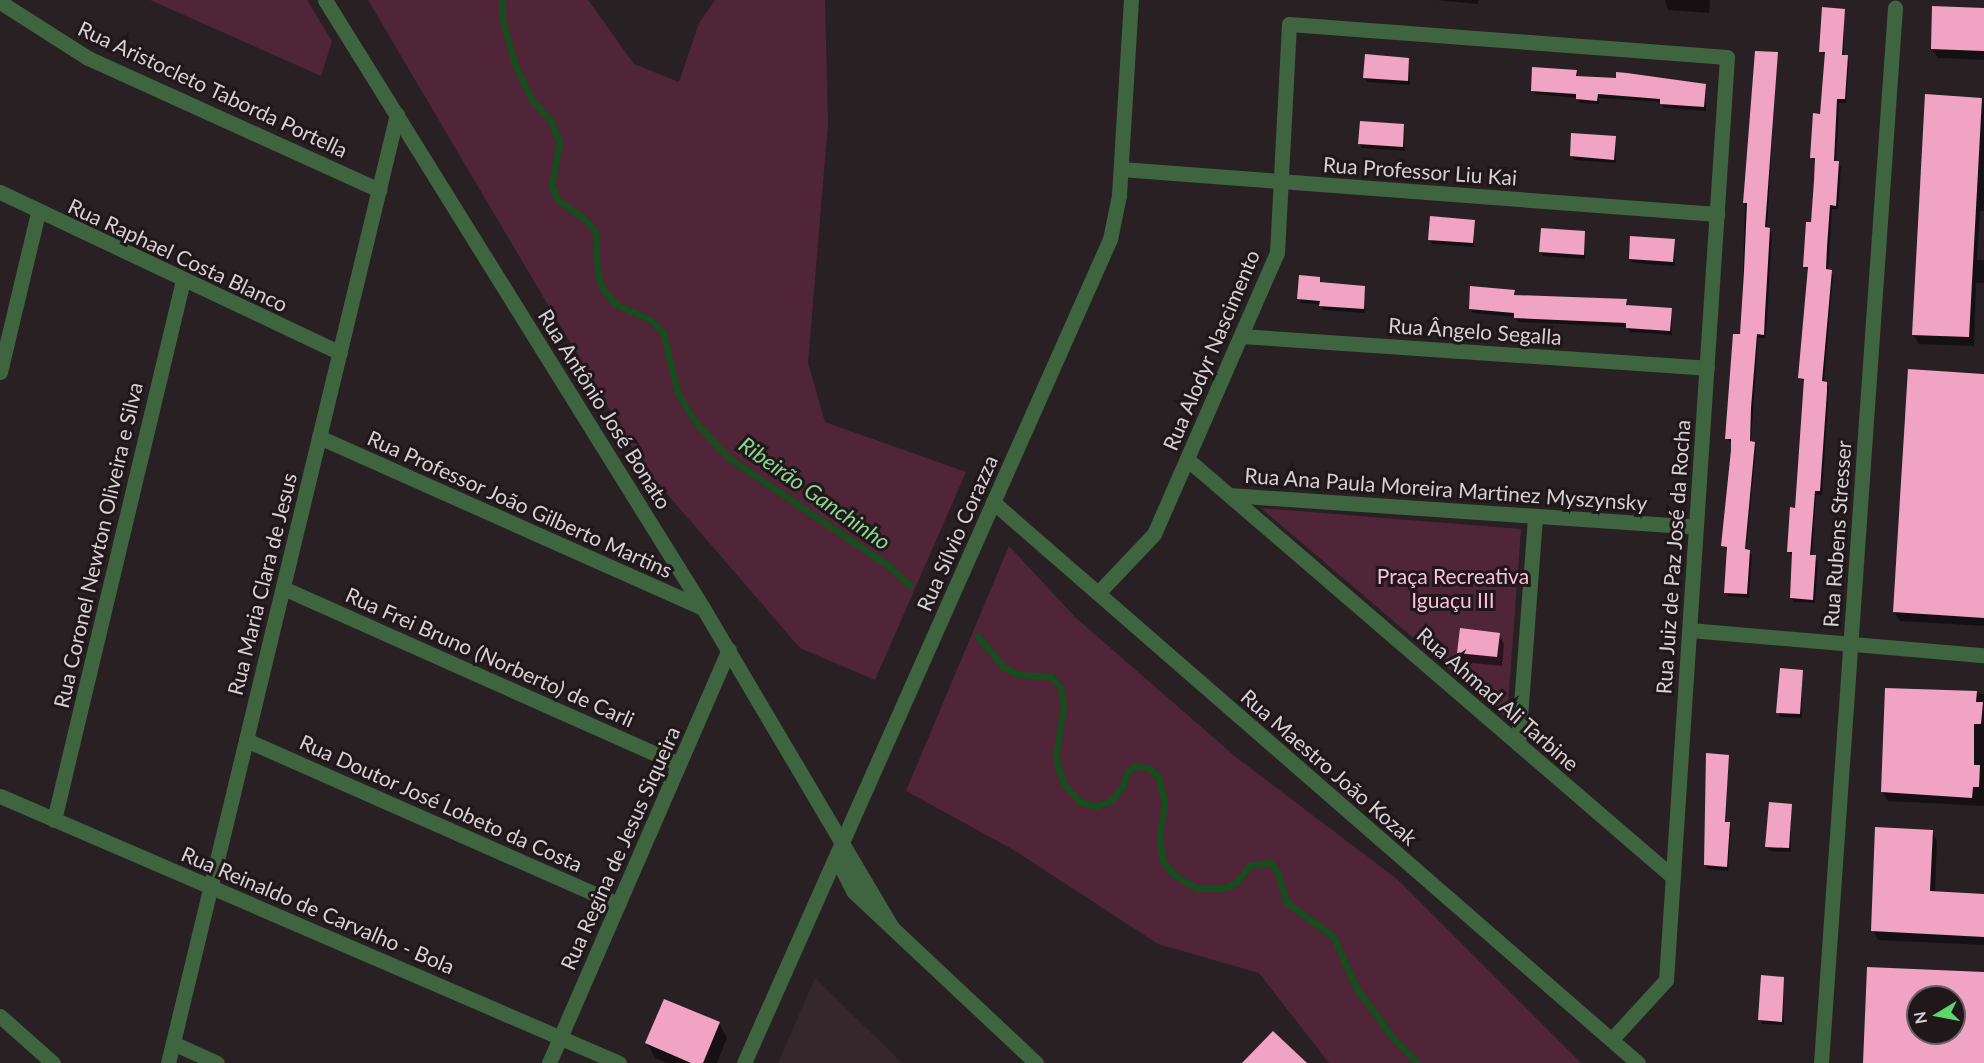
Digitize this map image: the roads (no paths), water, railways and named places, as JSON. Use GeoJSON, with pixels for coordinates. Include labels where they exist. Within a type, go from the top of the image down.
{"type":"FeatureCollection","features":[{"type":"Feature","properties":{"kind":"street","name":"Rua Antônio José Bonato"},"geometry":{"type":"LineString","coordinates":[[326,0],[729,650],[841,845],[892,927],[1036,1063]]}},
{"type":"Feature","properties":{"kind":"street","name":"Rua Sílvio Corazza"},"geometry":{"type":"LineString","coordinates":[[744,1063],[1110,239],[1121,169],[1131,0]]}},
{"type":"Feature","properties":{"kind":"street","name":"Rua Aristocleto Taborda Portella"},"geometry":{"type":"LineString","coordinates":[[0,2],[88,58],[379,190]]}},
{"type":"Feature","properties":{"kind":"street","name":"Rua Rubens Stresser"},"geometry":{"type":"LineString","coordinates":[[1821,1063],[1895,8]]}},
{"type":"Feature","properties":{"kind":"street","name":"Rua Juiz de Paz José da Rocha"},"geometry":{"type":"LineString","coordinates":[[1289,24],[1728,57],[1666,980],[1611,1040]]}},
{"type":"Feature","properties":{"kind":"street","name":"Rua Alodyr Nascimento"},"geometry":{"type":"LineString","coordinates":[[1098,593],[1154,534],[1277,253],[1289,24]]}},
{"type":"Feature","properties":{"kind":"street","name":"Rua Maria Clara de Jesus"},"geometry":{"type":"LineString","coordinates":[[168,1063],[397,114]]}},
{"type":"Feature","properties":{"kind":"street","name":"Rua Professor Liu Kai"},"geometry":{"type":"LineString","coordinates":[[1121,169],[1717,214]]}},
{"type":"Feature","properties":{"kind":"street","name":"Rua Raphael Costa Blanco"},"geometry":{"type":"LineString","coordinates":[[0,192],[38,213],[340,353]]}},
{"type":"Feature","properties":{"kind":"street"},"geometry":{"type":"LineString","coordinates":[[0,372],[38,213]]}},
{"type":"Feature","properties":{"kind":"street","name":"Rua Coronel Newton Oliveira e Silva"},"geometry":{"type":"LineString","coordinates":[[54,819],[183,280]]}},
{"type":"Feature","properties":{"kind":"street","name":"Rua Ângelo Segalla"},"geometry":{"type":"LineString","coordinates":[[1241,336],[1707,368]]}},
{"type":"Feature","properties":{"kind":"street","name":"Rua Professor João Gilberto Martins"},"geometry":{"type":"LineString","coordinates":[[319,437],[703,608]]}},
{"type":"Feature","properties":{"kind":"street","name":"Rua Ahmad Ali Tarbine"},"geometry":{"type":"LineString","coordinates":[[1187,459],[1673,877]]}},
{"type":"Feature","properties":{"kind":"street","name":"Rua Ana Paula Moreira Martinez Myszynsky"},"geometry":{"type":"LineString","coordinates":[[1229,495],[1696,527]]}},
{"type":"Feature","properties":{"kind":"street","name":"Rua Maestro João Kozak"},"geometry":{"type":"LineString","coordinates":[[993,502],[1638,1063]]}},
{"type":"Feature","properties":{"kind":"street"},"geometry":{"type":"LineString","coordinates":[[1518,744],[1535,516]]}},
{"type":"Feature","properties":{"kind":"street","name":"Rua Frei Bruno (Norberto) de Carli"},"geometry":{"type":"LineString","coordinates":[[283,588],[680,764]]}},
{"type":"Feature","properties":{"kind":"street"},"geometry":{"type":"LineString","coordinates":[[1689,630],[1984,655]]}},
{"type":"Feature","properties":{"kind":"street","name":"Rua Regina de Jesus Siqueira"},"geometry":{"type":"LineString","coordinates":[[549,1063],[729,650]]}},
{"type":"Feature","properties":{"kind":"street","name":"Rua Doutor José Lobeto da Costa"},"geometry":{"type":"LineString","coordinates":[[246,740],[618,904]]}},
{"type":"Feature","properties":{"kind":"street","name":"Rua Reinaldo de Carvalho - Bola"},"geometry":{"type":"LineString","coordinates":[[0,796],[619,1063]]}},
{"type":"Feature","properties":{"kind":"street"},"geometry":{"type":"LineString","coordinates":[[0,1016],[53,1063]]}},
{"type":"Feature","properties":{"kind":"street"},"geometry":{"type":"LineString","coordinates":[[173,1043],[217,1063]]}},
{"type":"Feature","properties":{"kind":"waterway","name":"Ribeirão Ganchinho"},"geometry":{"type":"LineString","coordinates":[[502,0],[502,17],[515,64],[532,100],[550,119],[560,143],[552,186],[558,200],[588,222],[596,233],[598,275],[603,289],[615,304],[652,321],[664,334],[678,393],[696,423],[730,459],[887,565],[910,586]]}},
{"type":"Feature","properties":{"kind":"waterway","name":"Ribeirão Ganchinho"},"geometry":{"type":"LineString","coordinates":[[978,636],[1004,668],[1020,675],[1051,677],[1061,687],[1064,706],[1056,759],[1064,784],[1080,802],[1097,807],[1111,801],[1123,787],[1128,772],[1135,767],[1149,768],[1159,777],[1165,804],[1160,834],[1163,861],[1173,874],[1197,889],[1222,889],[1237,883],[1250,866],[1271,863],[1278,873],[1287,903],[1333,936],[1356,987],[1393,1038],[1417,1063]]}},
{"type":"Feature","properties":{"kind":"park label","name":"Praça Recreativa Iguaçu III"},"geometry":{"type":"Point","coordinates":[1453,588]}}]}
